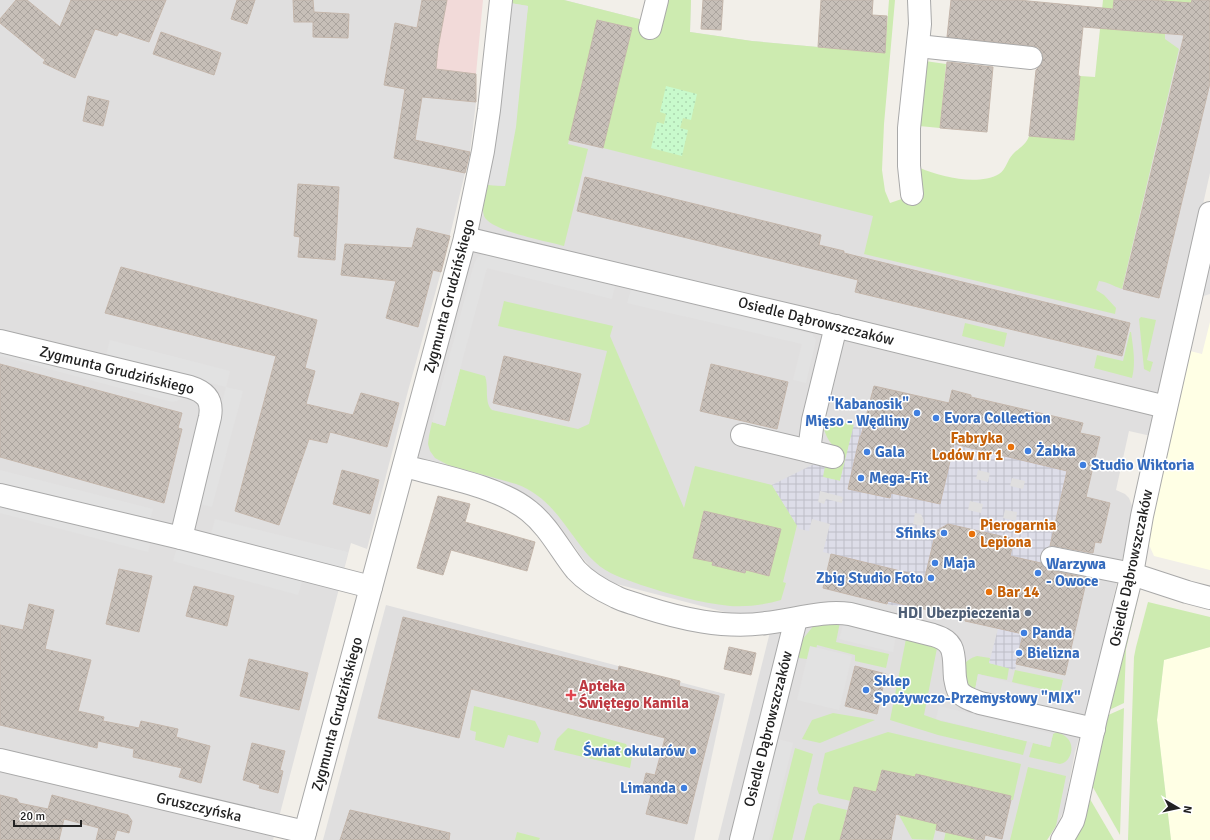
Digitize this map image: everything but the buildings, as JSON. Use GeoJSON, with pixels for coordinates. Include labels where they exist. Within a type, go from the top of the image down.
{"type":"FeatureCollection","features":[{"type":"Feature","properties":{"kind":"street","name":"Zygmunta Grudzińskiego"},"geometry":{"type":"LineString","coordinates":[[304,836],[465,238],[478,179],[489,110],[501,0]]}},
{"type":"Feature","properties":{"kind":"street"},"geometry":{"type":"LineString","coordinates":[[650,28],[657,0]]}},
{"type":"Feature","properties":{"kind":"street"},"geometry":{"type":"LineString","coordinates":[[912,194],[909,166],[909,128],[920,24],[919,0]]}},
{"type":"Feature","properties":{"kind":"street"},"geometry":{"type":"LineString","coordinates":[[918,46],[1031,58]]}},
{"type":"Feature","properties":{"kind":"street","name":"Osiedle Dąbrowszczaków"},"geometry":{"type":"LineString","coordinates":[[1062,840],[1074,818],[1132,574],[1142,516],[1210,214]]}},
{"type":"Feature","properties":{"kind":"street","name":"Osiedle Dąbrowszczaków"},"geometry":{"type":"LineString","coordinates":[[465,238],[836,326],[1166,407]]}},
{"type":"Feature","properties":{"kind":"street"},"geometry":{"type":"LineString","coordinates":[[809,451],[813,420],[836,326]]}},
{"type":"Feature","properties":{"kind":"street","name":"Zygmunta Grudzińskiego"},"geometry":{"type":"LineString","coordinates":[[0,341],[190,387],[204,394],[211,406],[210,417],[181,538]]}},
{"type":"Feature","properties":{"kind":"street"},"geometry":{"type":"LineString","coordinates":[[742,435],[834,457]]}},
{"type":"Feature","properties":{"kind":"street"},"geometry":{"type":"LineString","coordinates":[[404,466],[483,488],[519,504],[542,522],[577,570],[586,579],[597,587],[617,597],[673,616],[712,623],[750,624],[796,619],[822,613],[838,612],[938,636],[948,643],[953,650],[956,681],[960,692],[974,701],[1002,715],[1094,729]]}},
{"type":"Feature","properties":{"kind":"street"},"geometry":{"type":"LineString","coordinates":[[0,495],[181,538],[371,588]]}},
{"type":"Feature","properties":{"kind":"street"},"geometry":{"type":"LineString","coordinates":[[1052,558],[1132,574],[1210,598]]}},
{"type":"Feature","properties":{"kind":"street","name":"Osiedle Dąbrowszczaków"},"geometry":{"type":"LineString","coordinates":[[741,840],[796,619]]}},
{"type":"Feature","properties":{"kind":"street","name":"Gruszczyńska"},"geometry":{"type":"LineString","coordinates":[[0,760],[304,836]]}},
{"type":"Feature","properties":{"kind":"shaded area"},"geometry":{"type":"Polygon","coordinates":[[[0,0],[422,0],[422,97],[476,102],[470,152],[441,272],[367,549],[351,543],[273,840],[0,840],[0,0]]]}},
{"type":"Feature","properties":{"kind":"shaded area"},"geometry":{"type":"Polygon","coordinates":[[[422,0],[483,0],[476,74],[476,102],[404,95],[422,0]]]}},
{"type":"Feature","properties":{"kind":"shaded area"},"geometry":{"type":"Polygon","coordinates":[[[511,0],[564,0],[647,21],[691,0],[690,32],[752,41],[885,53],[877,211],[1077,259],[1165,39],[1165,29],[1210,39],[1210,173],[1151,436],[1129,431],[1116,490],[1125,494],[1129,498],[1133,508],[1132,517],[1090,699],[1075,752],[1064,810],[1047,840],[718,840],[775,612],[740,616],[601,580],[581,556],[559,525],[531,500],[416,460],[482,217],[501,96],[511,0]]]}},
{"type":"Feature","properties":{"kind":"shaded area"},"geometry":{"type":"Polygon","coordinates":[[[510,3],[528,6],[516,127],[505,186],[488,185],[501,96],[510,3]]]}},
{"type":"Feature","properties":{"kind":"shaded area"},"geometry":{"type":"Polygon","coordinates":[[[481,255],[615,286],[612,299],[487,268],[445,426],[432,422],[474,264],[477,258],[481,255]]]}},
{"type":"Feature","properties":{"kind":"shaded area"},"geometry":{"type":"Polygon","coordinates":[[[1210,257],[1210,294],[1200,297],[1210,257]]]}},
{"type":"Feature","properties":{"kind":"shaded area"},"geometry":{"type":"Polygon","coordinates":[[[631,290],[812,334],[816,340],[806,383],[793,380],[802,344],[627,303],[631,290]]]}},
{"type":"Feature","properties":{"kind":"shaded area"},"geometry":{"type":"Polygon","coordinates":[[[1210,322],[1210,570],[1154,556],[1146,538],[1190,351],[1202,354],[1210,322]]]}},
{"type":"Feature","properties":{"kind":"shaded area"},"geometry":{"type":"Polygon","coordinates":[[[110,340],[230,371],[226,387],[106,356],[110,340]]]}},
{"type":"Feature","properties":{"kind":"shaded area"},"geometry":{"type":"Polygon","coordinates":[[[0,347],[186,396],[172,402],[0,356],[0,347]]]}},
{"type":"Feature","properties":{"kind":"shaded area"},"geometry":{"type":"Polygon","coordinates":[[[226,387],[243,391],[212,507],[196,503],[226,387]]]}},
{"type":"Feature","properties":{"kind":"shaded area"},"geometry":{"type":"Polygon","coordinates":[[[856,416],[961,441],[960,445],[1072,471],[1062,492],[1053,532],[1058,533],[1051,565],[1040,563],[1015,670],[989,663],[998,629],[995,627],[1014,539],[948,524],[936,531],[918,611],[887,604],[895,570],[823,552],[830,524],[812,519],[809,531],[799,529],[772,485],[816,463],[825,466],[823,477],[840,481],[856,416]],[[860,436],[848,489],[889,498],[891,493],[940,504],[949,462],[860,436]],[[978,470],[976,479],[988,482],[990,473],[978,470]],[[1012,478],[1010,486],[1023,489],[1025,481],[1012,478]],[[820,491],[818,502],[824,504],[826,499],[842,503],[843,497],[820,491]],[[970,501],[968,510],[981,513],[983,504],[970,501]],[[1005,510],[1003,518],[1016,521],[1017,512],[1005,510]],[[915,513],[913,524],[922,526],[924,521],[921,514],[915,513]]]}},
{"type":"Feature","properties":{"kind":"shaded area"},"geometry":{"type":"Polygon","coordinates":[[[0,470],[153,509],[149,523],[0,484],[0,470]]]}},
{"type":"Feature","properties":{"kind":"shaded area"},"geometry":{"type":"Polygon","coordinates":[[[0,505],[150,544],[148,552],[0,513],[0,505]]]}},
{"type":"Feature","properties":{"kind":"shaded area"},"geometry":{"type":"Polygon","coordinates":[[[215,519],[348,552],[344,568],[211,534],[215,519]]]}},
{"type":"Feature","properties":{"kind":"shaded area"},"geometry":{"type":"Polygon","coordinates":[[[178,545],[303,578],[298,595],[173,561],[178,545]]]}},
{"type":"Feature","properties":{"kind":"shaded area"},"geometry":{"type":"Polygon","coordinates":[[[386,605],[725,694],[694,840],[323,840],[386,605]]]}},
{"type":"Feature","properties":{"kind":"shaded area"},"geometry":{"type":"Polygon","coordinates":[[[844,622],[896,634],[893,652],[839,639],[844,622]]]}},
{"type":"Feature","properties":{"kind":"shaded area"},"geometry":{"type":"Polygon","coordinates":[[[810,646],[852,656],[839,710],[797,700],[810,646]]]}},
{"type":"Feature","properties":{"kind":"shaded area"},"geometry":{"type":"Polygon","coordinates":[[[1210,647],[1210,840],[1171,840],[1157,720],[1164,660],[1210,647]]]}},
{"type":"Feature","properties":{"kind":"shaded area"},"geometry":{"type":"Polygon","coordinates":[[[978,674],[1075,699],[1072,713],[975,690],[978,674]]]}},
{"type":"Feature","properties":{"kind":"shaded area"},"geometry":{"type":"Polygon","coordinates":[[[939,706],[1053,734],[1050,747],[936,719],[939,706]]]}},
{"type":"Feature","properties":{"kind":"shaded area"},"geometry":{"type":"Polygon","coordinates":[[[775,738],[793,743],[769,840],[749,840],[775,738]]]}},
{"type":"Feature","properties":{"kind":"green space"},"geometry":{"type":"Polygon","coordinates":[[[511,0],[564,0],[647,21],[652,0],[691,0],[690,32],[752,41],[885,53],[889,0],[895,0],[884,124],[882,170],[885,191],[890,203],[922,192],[920,168],[960,179],[970,180],[990,178],[1001,172],[1011,156],[1024,144],[1029,136],[1074,140],[1080,76],[1095,77],[1103,0],[1114,0],[1112,29],[1159,33],[1162,1],[1151,0],[1192,0],[1186,24],[1165,30],[1165,39],[1179,49],[1122,289],[1099,281],[1096,290],[1104,295],[1116,308],[1115,314],[864,254],[873,216],[603,148],[632,28],[598,20],[568,144],[588,149],[564,246],[520,235],[497,226],[488,221],[484,216],[483,205],[488,185],[505,186],[528,6],[510,3],[511,0]]]}},
{"type":"Feature","properties":{"kind":"green space"},"geometry":{"type":"Polygon","coordinates":[[[925,61],[946,64],[940,128],[919,126],[925,61]]]}},
{"type":"Feature","properties":{"kind":"green space"},"geometry":{"type":"Polygon","coordinates":[[[666,86],[697,94],[691,120],[683,118],[680,128],[688,130],[682,156],[651,148],[657,122],[664,124],[666,114],[660,112],[666,86]]]}},
{"type":"Feature","properties":{"kind":"green space"},"geometry":{"type":"Polygon","coordinates":[[[504,301],[613,326],[610,336],[684,508],[695,466],[772,485],[797,525],[783,582],[786,583],[781,600],[749,606],[719,605],[674,595],[623,578],[605,570],[592,560],[558,515],[536,494],[516,484],[448,465],[435,458],[430,451],[428,444],[432,422],[445,426],[460,369],[485,376],[487,385],[487,399],[492,410],[578,429],[589,424],[607,351],[498,326],[504,301]],[[704,511],[693,557],[713,562],[712,565],[745,573],[746,570],[769,576],[780,529],[704,511]]]}},
{"type":"Feature","properties":{"kind":"green space"},"geometry":{"type":"Polygon","coordinates":[[[1141,317],[1156,320],[1147,360],[1153,362],[1150,372],[1144,369],[1139,319],[1141,317]]]}},
{"type":"Feature","properties":{"kind":"green space"},"geometry":{"type":"Polygon","coordinates":[[[965,323],[1007,333],[1004,347],[962,336],[965,323]]]}},
{"type":"Feature","properties":{"kind":"green space"},"geometry":{"type":"Polygon","coordinates":[[[1130,332],[1134,355],[1132,378],[1094,368],[1097,355],[1123,361],[1130,332]]]}},
{"type":"Feature","properties":{"kind":"green space"},"geometry":{"type":"Polygon","coordinates":[[[822,417],[854,425],[840,481],[822,477],[825,466],[836,468],[840,452],[829,441],[822,417]]]}},
{"type":"Feature","properties":{"kind":"green space"},"geometry":{"type":"Polygon","coordinates":[[[1134,593],[1139,594],[1126,649],[1124,703],[1107,711],[1134,593]]]}},
{"type":"Feature","properties":{"kind":"green space"},"geometry":{"type":"Polygon","coordinates":[[[1148,602],[1210,617],[1210,647],[1164,660],[1157,720],[1171,840],[1128,840],[1134,657],[1148,602]]]}},
{"type":"Feature","properties":{"kind":"green space"},"geometry":{"type":"Polygon","coordinates":[[[840,622],[836,642],[889,654],[886,668],[855,661],[855,655],[817,645],[814,660],[799,658],[798,648],[802,640],[815,624],[840,622]]]}},
{"type":"Feature","properties":{"kind":"green space"},"geometry":{"type":"Polygon","coordinates":[[[906,639],[937,648],[924,715],[941,721],[1027,741],[1023,755],[938,735],[890,720],[906,639]]]}},
{"type":"Feature","properties":{"kind":"green space"},"geometry":{"type":"Polygon","coordinates":[[[977,656],[990,658],[989,663],[1009,668],[1007,680],[978,674],[975,690],[971,688],[966,683],[963,666],[966,662],[977,656]]]}},
{"type":"Feature","properties":{"kind":"green space"},"geometry":{"type":"Polygon","coordinates":[[[1015,670],[1063,680],[1060,693],[1012,682],[1015,670]]]}},
{"type":"Feature","properties":{"kind":"green space"},"geometry":{"type":"Polygon","coordinates":[[[474,706],[535,721],[541,733],[538,743],[508,735],[504,748],[475,740],[476,732],[470,730],[474,706]]]}},
{"type":"Feature","properties":{"kind":"green space"},"geometry":{"type":"Polygon","coordinates":[[[1124,708],[1120,835],[1090,782],[1106,716],[1124,708]]]}},
{"type":"Feature","properties":{"kind":"green space"},"geometry":{"type":"Polygon","coordinates":[[[833,713],[875,720],[820,743],[802,739],[812,720],[833,713]]]}},
{"type":"Feature","properties":{"kind":"green space"},"geometry":{"type":"Polygon","coordinates":[[[568,728],[626,744],[632,757],[630,768],[554,750],[557,739],[568,728]]]}},
{"type":"Feature","properties":{"kind":"green space"},"geometry":{"type":"Polygon","coordinates":[[[888,732],[1021,764],[1013,800],[1010,800],[1011,796],[916,774],[915,777],[882,770],[876,792],[851,801],[819,794],[817,789],[825,753],[888,732]]]}},
{"type":"Feature","properties":{"kind":"green space"},"geometry":{"type":"Polygon","coordinates":[[[1057,732],[1066,736],[1071,746],[1071,754],[1064,763],[1060,764],[1029,757],[1033,743],[1050,747],[1053,734],[1057,732]]]}},
{"type":"Feature","properties":{"kind":"green space"},"geometry":{"type":"Polygon","coordinates":[[[795,748],[813,754],[792,840],[772,840],[795,748]]]}},
{"type":"Feature","properties":{"kind":"green space"},"geometry":{"type":"Polygon","coordinates":[[[1028,767],[1066,776],[1056,826],[1047,840],[1010,840],[1028,767]]]}},
{"type":"Feature","properties":{"kind":"green space"},"geometry":{"type":"Polygon","coordinates":[[[1087,794],[1114,840],[1072,840],[1087,794]]]}},
{"type":"Feature","properties":{"kind":"green space"},"geometry":{"type":"Polygon","coordinates":[[[818,803],[847,810],[840,840],[804,840],[813,806],[818,803]]]}},
{"type":"Feature","properties":{"kind":"green space"},"geometry":{"type":"Polygon","coordinates":[[[899,815],[937,824],[933,840],[912,839],[899,815]]]}},
{"type":"Feature","properties":{"kind":"green space"},"geometry":{"type":"Polygon","coordinates":[[[947,826],[976,833],[974,840],[944,840],[947,826]]]}},
{"type":"Feature","properties":{"kind":"green space"},"geometry":{"type":"Polygon","coordinates":[[[517,832],[540,838],[539,840],[515,840],[517,832]]]}},
{"type":"Feature","properties":{"kind":"place","name":"\"Kabanosik\" Mięso - Wędliny"},"geometry":{"type":"Point","coordinates":[917,413]}},
{"type":"Feature","properties":{"kind":"place","name":"Evora Collection"},"geometry":{"type":"Point","coordinates":[936,418]}},
{"type":"Feature","properties":{"kind":"place","name":"Fabryka Lodów nr 1"},"geometry":{"type":"Point","coordinates":[1011,447]}},
{"type":"Feature","properties":{"kind":"place","name":"Żabka"},"geometry":{"type":"Point","coordinates":[1028,451]}},
{"type":"Feature","properties":{"kind":"place","name":"Gala"},"geometry":{"type":"Point","coordinates":[867,452]}},
{"type":"Feature","properties":{"kind":"place","name":"Studio Wiktoria"},"geometry":{"type":"Point","coordinates":[1083,465]}},
{"type":"Feature","properties":{"kind":"place","name":"Mega-Fit"},"geometry":{"type":"Point","coordinates":[861,478]}},
{"type":"Feature","properties":{"kind":"place","name":"Sfinks"},"geometry":{"type":"Point","coordinates":[944,533]}},
{"type":"Feature","properties":{"kind":"place","name":"Pierogarnia Lepiona"},"geometry":{"type":"Point","coordinates":[972,534]}},
{"type":"Feature","properties":{"kind":"place","name":"Maja"},"geometry":{"type":"Point","coordinates":[935,563]}},
{"type":"Feature","properties":{"kind":"place","name":"Warzywa - Owoce"},"geometry":{"type":"Point","coordinates":[1038,573]}},
{"type":"Feature","properties":{"kind":"place","name":"Zbig Studio Foto"},"geometry":{"type":"Point","coordinates":[931,578]}},
{"type":"Feature","properties":{"kind":"place","name":"Bar 14"},"geometry":{"type":"Point","coordinates":[989,592]}},
{"type":"Feature","properties":{"kind":"place","name":"HDI Ubezpieczenia"},"geometry":{"type":"Point","coordinates":[1028,613]}},
{"type":"Feature","properties":{"kind":"place","name":"Panda"},"geometry":{"type":"Point","coordinates":[1024,633]}},
{"type":"Feature","properties":{"kind":"place","name":"Bielizna"},"geometry":{"type":"Point","coordinates":[1019,653]}},
{"type":"Feature","properties":{"kind":"place","name":"Sklep Spożywczo-Przemysłowy \"MIX\""},"geometry":{"type":"Point","coordinates":[866,690]}},
{"type":"Feature","properties":{"kind":"place","name":"Apteka Świętego Kamila"},"geometry":{"type":"Point","coordinates":[571,695]}},
{"type":"Feature","properties":{"kind":"place","name":"Świat okularów"},"geometry":{"type":"Point","coordinates":[693,751]}},
{"type":"Feature","properties":{"kind":"place","name":"Limanda"},"geometry":{"type":"Point","coordinates":[684,788]}}]}
